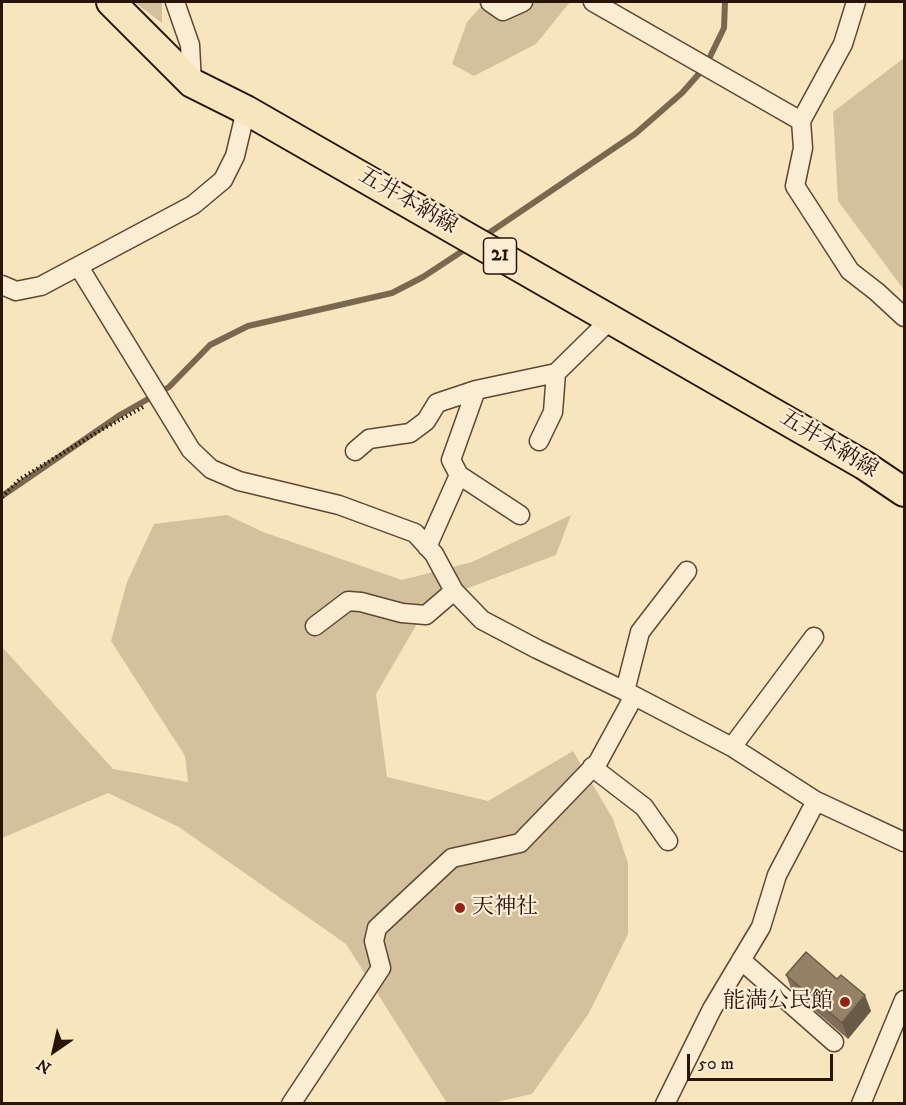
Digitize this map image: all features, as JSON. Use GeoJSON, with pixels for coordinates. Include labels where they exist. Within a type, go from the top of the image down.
{"type":"FeatureCollection","features":[{"type":"Feature","properties":{"kind":"main road","name":"五井本納線"},"geometry":{"type":"LineString","coordinates":[[111,2],[192,83],[246,110],[611,319],[864,465],[904,492]]}},
{"type":"Feature","properties":{"kind":"street"},"geometry":{"type":"LineString","coordinates":[[175,2],[190,45],[192,83]]}},
{"type":"Feature","properties":{"kind":"street"},"geometry":{"type":"LineString","coordinates":[[490,2],[503,11],[524,2]]}},
{"type":"Feature","properties":{"kind":"street"},"geometry":{"type":"LineString","coordinates":[[593,2],[801,121]]}},
{"type":"Feature","properties":{"kind":"street"},"geometry":{"type":"LineString","coordinates":[[856,2],[843,44],[801,121],[803,148],[795,186],[850,272],[877,292],[904,317]]}},
{"type":"Feature","properties":{"kind":"street"},"geometry":{"type":"LineString","coordinates":[[2,285],[16,291],[41,286],[192,205],[223,180],[235,156],[246,110]]}},
{"type":"Feature","properties":{"kind":"street"},"geometry":{"type":"LineString","coordinates":[[78,267],[191,450],[211,469],[238,481],[339,505],[414,533],[434,554],[454,591],[482,620],[630,693],[732,747],[816,801],[904,842]]}},
{"type":"Feature","properties":{"kind":"street"},"geometry":{"type":"LineString","coordinates":[[355,451],[369,439],[410,433],[426,421],[437,403],[476,390],[556,373],[611,319]]}},
{"type":"Feature","properties":{"kind":"street"},"geometry":{"type":"LineString","coordinates":[[539,441],[553,412],[556,373]]}},
{"type":"Feature","properties":{"kind":"street"},"geometry":{"type":"LineString","coordinates":[[476,390],[451,460],[459,475],[520,515]]}},
{"type":"Feature","properties":{"kind":"street"},"geometry":{"type":"LineString","coordinates":[[427,547],[459,475]]}},
{"type":"Feature","properties":{"kind":"street"},"geometry":{"type":"LineString","coordinates":[[291,1104],[381,968],[374,941],[377,928],[452,858],[520,843],[598,762],[630,693],[640,632],[687,571]]}},
{"type":"Feature","properties":{"kind":"street"},"geometry":{"type":"LineString","coordinates":[[315,626],[348,601],[361,602],[402,613],[426,615],[454,591]]}},
{"type":"Feature","properties":{"kind":"street"},"geometry":{"type":"LineString","coordinates":[[732,747],[814,637]]}},
{"type":"Feature","properties":{"kind":"street"},"geometry":{"type":"LineString","coordinates":[[592,767],[644,807],[668,841]]}},
{"type":"Feature","properties":{"kind":"street"},"geometry":{"type":"LineString","coordinates":[[665,1104],[712,1009],[761,927],[777,875],[816,801]]}},
{"type":"Feature","properties":{"kind":"street"},"geometry":{"type":"LineString","coordinates":[[741,960],[834,1042]]}},
{"type":"Feature","properties":{"kind":"street"},"geometry":{"type":"LineString","coordinates":[[861,1104],[904,1000]]}},
{"type":"Feature","properties":{"kind":"path"},"geometry":{"type":"LineString","coordinates":[[2,497],[20,479],[101,430],[152,402],[164,405]]}},
{"type":"Feature","properties":{"kind":"shaded area"},"geometry":{"type":"Polygon","coordinates":[[[134,2],[162,2],[162,23],[134,2]]]}},
{"type":"Feature","properties":{"kind":"shaded area"},"geometry":{"type":"Polygon","coordinates":[[[485,2],[570,2],[536,44],[474,76],[452,64],[467,22],[485,2]]]}},
{"type":"Feature","properties":{"kind":"shaded area"},"geometry":{"type":"Polygon","coordinates":[[[904,58],[904,290],[838,201],[833,112],[904,58]]]}},
{"type":"Feature","properties":{"kind":"shaded area"},"geometry":{"type":"Polygon","coordinates":[[[227,515],[263,532],[402,580],[472,562],[571,515],[556,555],[447,596],[421,617],[376,694],[387,777],[488,801],[573,751],[613,819],[628,863],[628,934],[589,1013],[532,1094],[492,1103],[447,1103],[346,944],[179,827],[108,793],[2,838],[2,647],[113,769],[188,782],[185,756],[111,641],[127,582],[154,524],[227,515]]]}},
{"type":"Feature","properties":{"kind":"building"},"geometry":{"type":"Polygon","coordinates":[[[806,952],[837,979],[841,975],[865,995],[842,1023],[786,975],[806,952]]]}},
{"type":"Feature","properties":{"kind":"waterway"},"geometry":{"type":"LineString","coordinates":[[483,237],[635,134],[682,93],[705,67],[724,28],[725,2]]}},
{"type":"Feature","properties":{"kind":"waterway"},"geometry":{"type":"LineString","coordinates":[[2,496],[120,415],[169,387],[210,345],[248,326],[392,293],[423,277],[467,248]]}},
{"type":"Feature","properties":{"kind":"place","name":"天神社"},"geometry":{"type":"Point","coordinates":[460,908]}},
{"type":"Feature","properties":{"kind":"place","name":"能満公民館"},"geometry":{"type":"Point","coordinates":[845,1002]}}]}
